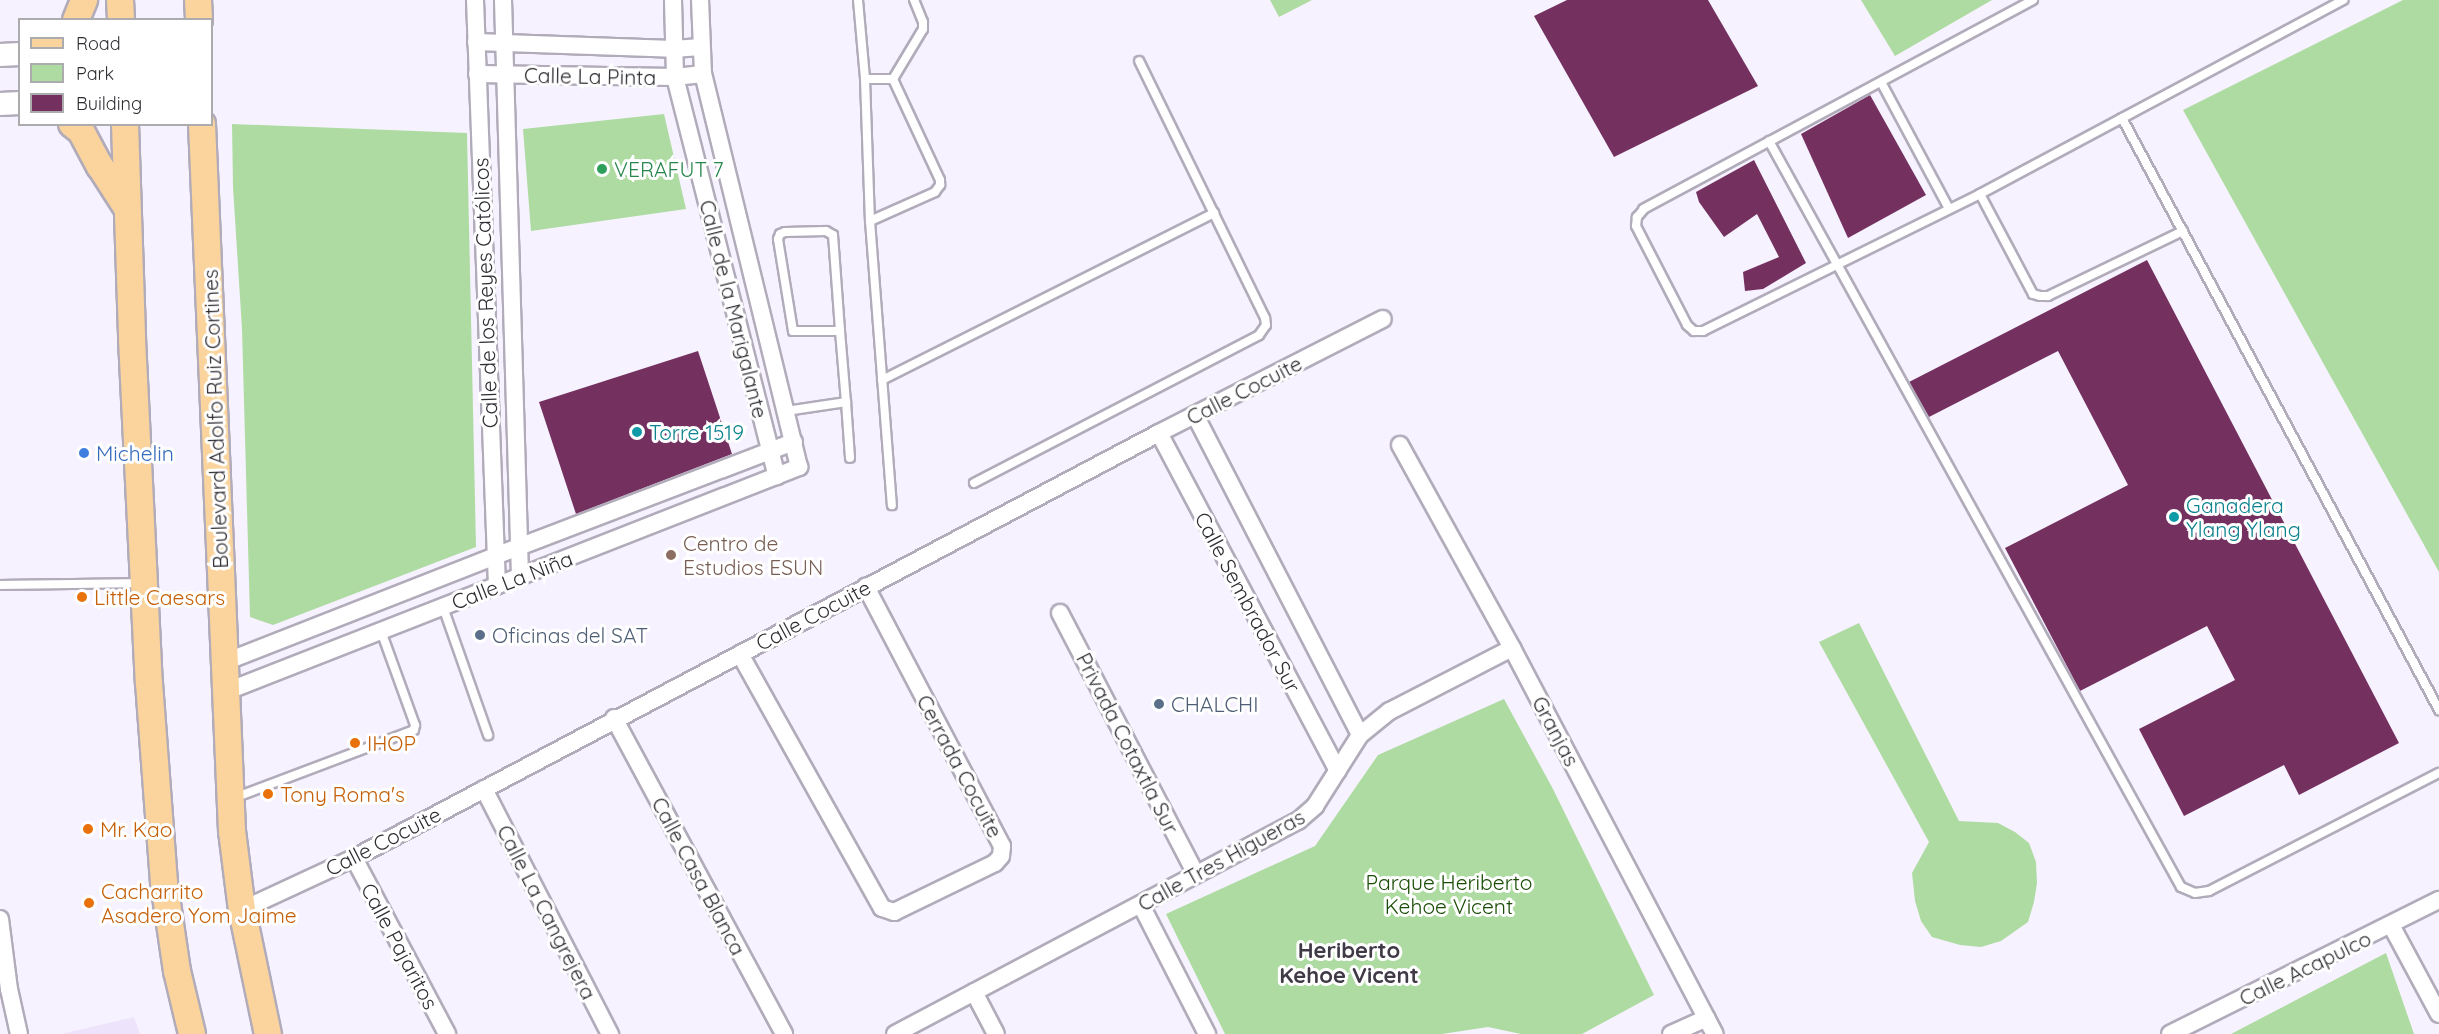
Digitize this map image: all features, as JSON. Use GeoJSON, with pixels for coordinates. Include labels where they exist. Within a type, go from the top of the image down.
{"type":"FeatureCollection","features":[{"type":"Feature","properties":{"kind":"main road"},"geometry":{"type":"LineString","coordinates":[[77,18],[84,0]]}},
{"type":"Feature","properties":{"kind":"main road"},"geometry":{"type":"LineString","coordinates":[[120,0],[121,18]]}},
{"type":"Feature","properties":{"kind":"main road"},"geometry":{"type":"LineString","coordinates":[[198,0],[199,18]]}},
{"type":"Feature","properties":{"kind":"main road"},"geometry":{"type":"LineString","coordinates":[[75,126],[81,131],[127,208]]}},
{"type":"Feature","properties":{"kind":"main road"},"geometry":{"type":"LineString","coordinates":[[125,126],[132,339],[146,584],[149,684],[164,883],[177,972],[192,1034]]}},
{"type":"Feature","properties":{"kind":"main road","name":"Boulevard Adolfo Ruiz Cortines"},"geometry":{"type":"LineString","coordinates":[[202,126],[231,799],[242,910],[268,1034]]}},
{"type":"Feature","properties":{"kind":"street","name":"Calle de los Reyes Católicos"},"geometry":{"type":"LineString","coordinates":[[475,0],[497,586]]}},
{"type":"Feature","properties":{"kind":"street","name":"Calle de los Reyes Católicos"},"geometry":{"type":"LineString","coordinates":[[503,0],[520,577]]}},
{"type":"Feature","properties":{"kind":"street","name":"Calle de la Marigalante"},"geometry":{"type":"LineString","coordinates":[[673,0],[675,77],[777,476]]}},
{"type":"Feature","properties":{"kind":"street","name":"Calle de la Marigalante"},"geometry":{"type":"LineString","coordinates":[[700,0],[700,47],[703,75],[799,467]]}},
{"type":"Feature","properties":{"kind":"street","name":"Calle La Pinta"},"geometry":{"type":"LineString","coordinates":[[476,42],[673,49],[700,47]]}},
{"type":"Feature","properties":{"kind":"street"},"geometry":{"type":"LineString","coordinates":[[0,55],[18,54]]}},
{"type":"Feature","properties":{"kind":"street","name":"Calle La Pinta"},"geometry":{"type":"LineString","coordinates":[[477,74],[675,77],[703,75]]}},
{"type":"Feature","properties":{"kind":"street"},"geometry":{"type":"LineString","coordinates":[[0,104],[18,103]]}},
{"type":"Feature","properties":{"kind":"street","name":"Calle Cocuite"},"geometry":{"type":"LineString","coordinates":[[242,910],[354,858],[614,718],[1383,318]]}},
{"type":"Feature","properties":{"kind":"street","name":"Calle Sembrador Sur"},"geometry":{"type":"LineString","coordinates":[[1195,415],[1360,735]]}},
{"type":"Feature","properties":{"kind":"street","name":"Calle Sembrador Sur"},"geometry":{"type":"LineString","coordinates":[[1159,433],[1338,771]]}},
{"type":"Feature","properties":{"kind":"street","name":"Calle La Niña"},"geometry":{"type":"LineString","coordinates":[[225,662],[495,555],[771,453],[794,442]]}},
{"type":"Feature","properties":{"kind":"street","name":"Granjas"},"geometry":{"type":"LineString","coordinates":[[1400,445],[1512,648],[1715,1034]]}},
{"type":"Feature","properties":{"kind":"street","name":"Calle La Niña"},"geometry":{"type":"LineString","coordinates":[[225,692],[799,467]]}},
{"type":"Feature","properties":{"kind":"street","name":"Cerrada Cocuite"},"geometry":{"type":"LineString","coordinates":[[740,654],[882,908],[894,912],[995,863],[1001,856],[1002,846],[866,587]]}},
{"type":"Feature","properties":{"kind":"street","name":"Privada Cotaxtla Sur"},"geometry":{"type":"LineString","coordinates":[[1060,613],[1196,874]]}},
{"type":"Feature","properties":{"kind":"street","name":"Calle Tres Higueras"},"geometry":{"type":"LineString","coordinates":[[895,1034],[1141,905],[1308,814],[1360,735],[1389,711],[1512,648]]}},
{"type":"Feature","properties":{"kind":"street","name":"Calle Casa Blanca"},"geometry":{"type":"LineString","coordinates":[[614,718],[784,1034]]}},
{"type":"Feature","properties":{"kind":"street","name":"Calle La Cangrejera"},"geometry":{"type":"LineString","coordinates":[[484,789],[610,1034]]}},
{"type":"Feature","properties":{"kind":"street","name":"Calle Pajaritos"},"geometry":{"type":"LineString","coordinates":[[354,858],[447,1034]]}},
{"type":"Feature","properties":{"kind":"street","name":"Calle Acapulco"},"geometry":{"type":"LineString","coordinates":[[2170,1034],[2439,900]]}},
{"type":"Feature","properties":{"kind":"street"},"geometry":{"type":"LineString","coordinates":[[1141,905],[1207,1034]]}},
{"type":"Feature","properties":{"kind":"street"},"geometry":{"type":"LineString","coordinates":[[0,920],[9,990],[19,1034]]}},
{"type":"Feature","properties":{"kind":"street"},"geometry":{"type":"LineString","coordinates":[[2391,925],[2439,1014]]}},
{"type":"Feature","properties":{"kind":"street"},"geometry":{"type":"LineString","coordinates":[[974,992],[996,1034]]}},
{"type":"Feature","properties":{"kind":"street"},"geometry":{"type":"LineString","coordinates":[[1671,1034],[1707,1018]]}},
{"type":"Feature","properties":{"kind":"lane"},"geometry":{"type":"LineString","coordinates":[[858,0],[865,79],[870,221],[892,505]]}},
{"type":"Feature","properties":{"kind":"lane"},"geometry":{"type":"LineString","coordinates":[[893,79],[923,28],[923,22],[914,0]]}},
{"type":"Feature","properties":{"kind":"lane"},"geometry":{"type":"LineString","coordinates":[[2033,0],[1644,209],[1638,217],[1636,226],[1687,325],[1694,331],[1703,331],[1980,194],[2343,0]]}},
{"type":"Feature","properties":{"kind":"lane"},"geometry":{"type":"LineString","coordinates":[[975,483],[1264,331],[1265,318],[1139,61]]}},
{"type":"Feature","properties":{"kind":"lane"},"geometry":{"type":"LineString","coordinates":[[865,79],[893,79]]}},
{"type":"Feature","properties":{"kind":"lane"},"geometry":{"type":"LineString","coordinates":[[870,221],[935,192],[940,185],[893,79]]}},
{"type":"Feature","properties":{"kind":"lane"},"geometry":{"type":"LineString","coordinates":[[1881,82],[1949,209]]}},
{"type":"Feature","properties":{"kind":"lane"},"geometry":{"type":"LineString","coordinates":[[2122,118],[2439,710]]}},
{"type":"Feature","properties":{"kind":"lane"},"geometry":{"type":"LineString","coordinates":[[1769,141],[2181,887],[2195,893],[2209,891],[2439,773]]}},
{"type":"Feature","properties":{"kind":"lane"},"geometry":{"type":"LineString","coordinates":[[1980,194],[2033,294],[2040,297],[2048,296],[2182,231]]}},
{"type":"Feature","properties":{"kind":"lane"},"geometry":{"type":"LineString","coordinates":[[882,380],[1214,213]]}},
{"type":"Feature","properties":{"kind":"lane"},"geometry":{"type":"LineString","coordinates":[[840,331],[794,331],[778,239],[780,234],[826,231],[833,235],[850,458]]}},
{"type":"Feature","properties":{"kind":"lane"},"geometry":{"type":"LineString","coordinates":[[786,411],[846,402]]}},
{"type":"Feature","properties":{"kind":"lane"},"geometry":{"type":"LineString","coordinates":[[0,585],[146,584]]}},
{"type":"Feature","properties":{"kind":"lane"},"geometry":{"type":"LineString","coordinates":[[443,607],[489,735]]}},
{"type":"Feature","properties":{"kind":"lane"},"geometry":{"type":"LineString","coordinates":[[231,799],[414,730],[415,725],[381,631]]}},
{"type":"Feature","properties":{"kind":"shaded area"},"geometry":{"type":"Polygon","coordinates":[[[134,1017],[140,1034],[61,1034],[134,1017]]]}},
{"type":"Feature","properties":{"kind":"green space"},"geometry":{"type":"Polygon","coordinates":[[[1270,0],[1312,0],[1279,17],[1270,0]]]}},
{"type":"Feature","properties":{"kind":"green space"},"geometry":{"type":"Polygon","coordinates":[[[1861,0],[1992,0],[1895,56],[1861,0]]]}},
{"type":"Feature","properties":{"kind":"green space"},"geometry":{"type":"Polygon","coordinates":[[[2403,0],[2439,0],[2439,572],[2183,110],[2403,0]]]}},
{"type":"Feature","properties":{"kind":"green space","name":"VERAFUT 7"},"geometry":{"type":"Polygon","coordinates":[[[664,114],[686,209],[531,231],[523,129],[664,114]]]}},
{"type":"Feature","properties":{"kind":"green space"},"geometry":{"type":"Polygon","coordinates":[[[232,124],[467,133],[476,547],[273,625],[250,617],[242,329],[233,187],[232,124]]]}},
{"type":"Feature","properties":{"kind":"green space"},"geometry":{"type":"Polygon","coordinates":[[[1859,623],[1959,821],[1998,823],[2029,843],[2036,862],[2037,883],[2034,902],[2028,922],[2001,941],[1981,947],[1960,945],[1932,937],[1921,921],[1915,901],[1912,873],[1929,842],[1819,642],[1859,623]]]}},
{"type":"Feature","properties":{"kind":"green space","name":"Parque Heriberto Kehoe Vicent"},"geometry":{"type":"Polygon","coordinates":[[[1504,699],[1553,789],[1654,995],[1582,1034],[1521,1034],[1488,1027],[1442,1034],[1225,1034],[1166,914],[1315,846],[1378,755],[1504,699]]]}},
{"type":"Feature","properties":{"kind":"green space"},"geometry":{"type":"Polygon","coordinates":[[[2386,953],[2414,1034],[2231,1034],[2386,953]]]}},
{"type":"Feature","properties":{"kind":"building"},"geometry":{"type":"Polygon","coordinates":[[[1567,0],[1708,0],[1758,86],[1614,157],[1534,16],[1567,0]]]}},
{"type":"Feature","properties":{"kind":"building"},"geometry":{"type":"Polygon","coordinates":[[[1870,95],[1926,195],[1848,238],[1801,134],[1870,95]]]}},
{"type":"Feature","properties":{"kind":"building"},"geometry":{"type":"Polygon","coordinates":[[[1754,160],[1806,263],[1763,289],[1745,291],[1743,272],[1779,257],[1757,214],[1724,237],[1699,202],[1696,192],[1754,160]]]}},
{"type":"Feature","properties":{"kind":"building","name":"Ganadera Ylang Ylang"},"geometry":{"type":"Polygon","coordinates":[[[2147,260],[2399,743],[2299,795],[2284,765],[2184,816],[2139,729],[2235,680],[2207,626],[2080,691],[2005,548],[2128,485],[2058,351],[1929,417],[1909,382],[2147,260]]]}},
{"type":"Feature","properties":{"kind":"building","name":"Torre 1519"},"geometry":{"type":"Polygon","coordinates":[[[698,351],[732,454],[576,514],[539,402],[698,351]]]}},
{"type":"Feature","properties":{"kind":"place","name":"VERAFUT 7"},"geometry":{"type":"Point","coordinates":[602,169]}},
{"type":"Feature","properties":{"kind":"place","name":"Torre 1519"},"geometry":{"type":"Point","coordinates":[637,432]}},
{"type":"Feature","properties":{"kind":"place","name":"Michelin"},"geometry":{"type":"Point","coordinates":[84,453]}},
{"type":"Feature","properties":{"kind":"place","name":"Ganadera Ylang Ylang"},"geometry":{"type":"Point","coordinates":[2174,517]}},
{"type":"Feature","properties":{"kind":"place","name":"Centro de Estudios ESUN"},"geometry":{"type":"Point","coordinates":[671,555]}},
{"type":"Feature","properties":{"kind":"place","name":"Little Caesars"},"geometry":{"type":"Point","coordinates":[82,597]}},
{"type":"Feature","properties":{"kind":"place","name":"Oficinas del SAT"},"geometry":{"type":"Point","coordinates":[480,635]}},
{"type":"Feature","properties":{"kind":"place","name":"CHALCHI"},"geometry":{"type":"Point","coordinates":[1159,704]}},
{"type":"Feature","properties":{"kind":"place","name":"IHOP"},"geometry":{"type":"Point","coordinates":[355,743]}},
{"type":"Feature","properties":{"kind":"place","name":"Tony Roma's"},"geometry":{"type":"Point","coordinates":[268,794]}},
{"type":"Feature","properties":{"kind":"place","name":"Mr. Kao"},"geometry":{"type":"Point","coordinates":[88,829]}},
{"type":"Feature","properties":{"kind":"place","name":"Cacharrito Asadero Yom Jaime"},"geometry":{"type":"Point","coordinates":[89,903]}},
{"type":"Feature","properties":{"kind":"district","name":"Heriberto Kehoe Vicent"},"geometry":{"type":"Point","coordinates":[1349,962]}}]}
